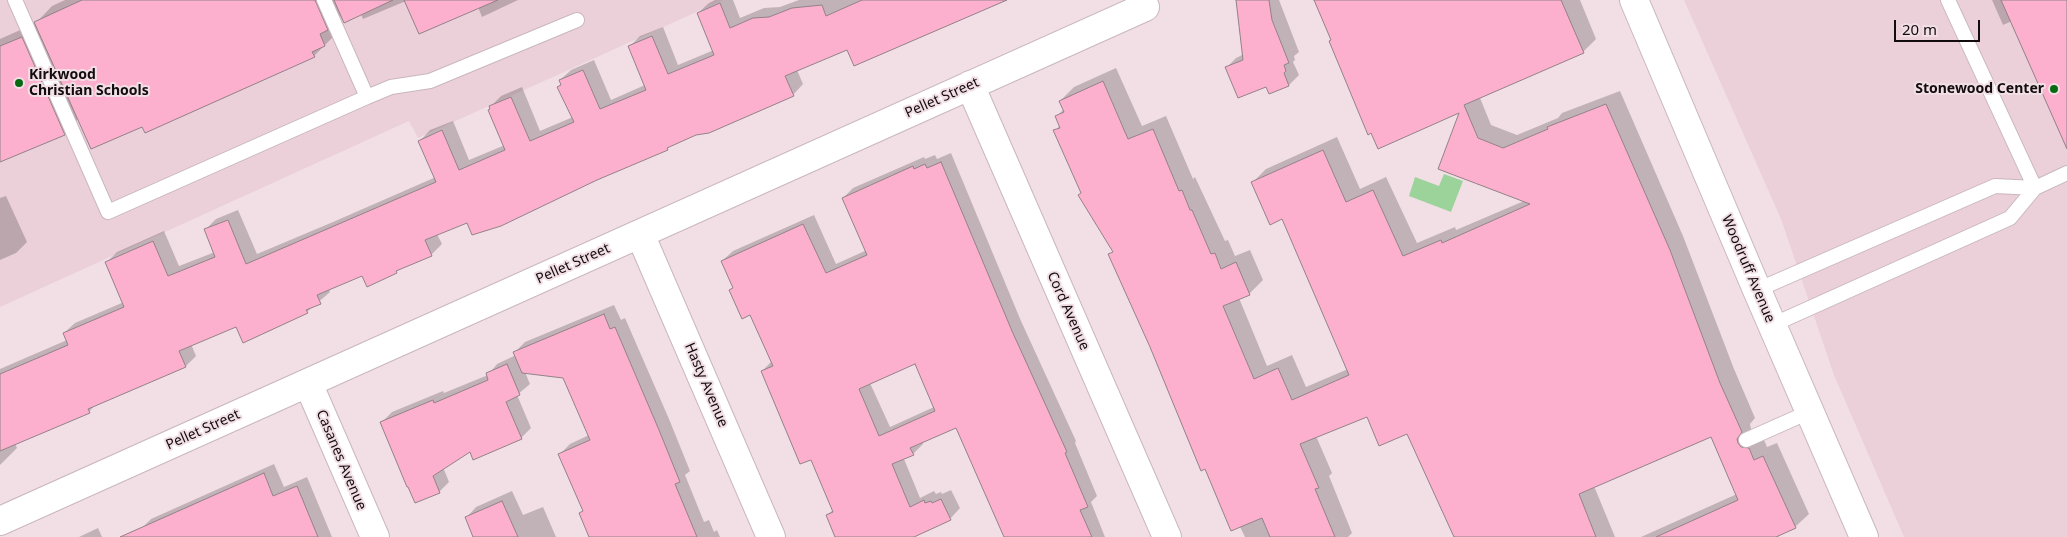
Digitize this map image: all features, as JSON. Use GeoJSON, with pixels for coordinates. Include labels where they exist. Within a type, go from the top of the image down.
{"type":"FeatureCollection","features":[{"type":"Feature","properties":{"kind":"street","name":"Woodruff Avenue"},"geometry":{"type":"LineString","coordinates":[[1634,0],[1864,537]]}},
{"type":"Feature","properties":{"kind":"street","name":"Pellet Street"},"geometry":{"type":"LineString","coordinates":[[0,521],[1145,7]]}},
{"type":"Feature","properties":{"kind":"street","name":"Cord Avenue"},"geometry":{"type":"LineString","coordinates":[[970,85],[1167,537]]}},
{"type":"Feature","properties":{"kind":"street","name":"Hasty Avenue"},"geometry":{"type":"LineString","coordinates":[[640,234],[771,537]]}},
{"type":"Feature","properties":{"kind":"street","name":"Casanes Avenue"},"geometry":{"type":"LineString","coordinates":[[308,383],[375,537]]}},
{"type":"Feature","properties":{"kind":"lane"},"geometry":{"type":"LineString","coordinates":[[15,0],[108,212],[367,97],[391,88],[430,81],[577,20]]}},
{"type":"Feature","properties":{"kind":"lane"},"geometry":{"type":"LineString","coordinates":[[324,0],[367,97]]}},
{"type":"Feature","properties":{"kind":"lane"},"geometry":{"type":"LineString","coordinates":[[1948,0],[2035,188]]}},
{"type":"Feature","properties":{"kind":"lane"},"geometry":{"type":"LineString","coordinates":[[1772,325],[2010,218],[2035,188],[2067,173]]}},
{"type":"Feature","properties":{"kind":"lane"},"geometry":{"type":"LineString","coordinates":[[1757,290],[1995,186],[2035,188]]}},
{"type":"Feature","properties":{"kind":"lane"},"geometry":{"type":"LineString","coordinates":[[1746,440],[1809,412]]}},
{"type":"Feature","properties":{"kind":"shaded area"},"geometry":{"type":"Polygon","coordinates":[[[0,0],[723,0],[418,138],[409,121],[0,307],[0,0]]]}},
{"type":"Feature","properties":{"kind":"shaded area"},"geometry":{"type":"Polygon","coordinates":[[[1684,0],[2067,0],[2067,537],[1904,537],[1834,375],[1781,219],[1684,0]]]}},
{"type":"Feature","properties":{"kind":"shaded area"},"geometry":{"type":"Polygon","coordinates":[[[1444,174],[1463,181],[1451,212],[1409,196],[1415,177],[1439,186],[1444,174]]]}},
{"type":"Feature","properties":{"kind":"building"},"geometry":{"type":"Polygon","coordinates":[[[82,0],[315,0],[328,30],[320,34],[325,46],[312,52],[315,57],[145,133],[142,127],[91,149],[34,22],[82,0]]]}},
{"type":"Feature","properties":{"kind":"building"},"geometry":{"type":"Polygon","coordinates":[[[334,0],[393,0],[344,23],[334,0]]]}},
{"type":"Feature","properties":{"kind":"building"},"geometry":{"type":"Polygon","coordinates":[[[404,0],[498,0],[419,34],[404,0]]]}},
{"type":"Feature","properties":{"kind":"building"},"geometry":{"type":"Polygon","coordinates":[[[862,0],[1007,0],[854,66],[847,50],[785,76],[794,96],[709,133],[696,135],[667,148],[668,150],[597,180],[501,226],[472,235],[467,223],[425,240],[432,256],[396,271],[397,273],[367,287],[362,276],[317,295],[321,304],[306,310],[308,313],[243,343],[236,327],[179,351],[186,367],[88,409],[90,413],[0,451],[0,374],[68,345],[63,333],[124,307],[105,262],[153,241],[168,276],[215,257],[204,229],[228,220],[246,264],[436,182],[418,141],[442,130],[459,170],[505,150],[488,110],[490,109],[489,106],[511,97],[530,141],[574,122],[557,87],[561,85],[559,80],[583,70],[600,109],[646,90],[628,46],[652,36],[668,74],[714,55],[697,13],[720,3],[730,28],[753,18],[769,17],[792,8],[822,5],[826,16],[862,0]]]}},
{"type":"Feature","properties":{"kind":"building"},"geometry":{"type":"Polygon","coordinates":[[[1236,0],[1269,0],[1272,20],[1289,63],[1284,65],[1286,71],[1284,73],[1289,86],[1269,94],[1266,87],[1238,98],[1225,67],[1243,60],[1236,0]]]}},
{"type":"Feature","properties":{"kind":"building"},"geometry":{"type":"Polygon","coordinates":[[[1314,0],[1561,0],[1584,53],[1464,105],[1478,138],[1503,148],[1548,129],[1547,127],[1606,104],[1670,250],[1720,383],[1742,432],[1737,439],[1738,443],[1741,447],[1749,448],[1754,460],[1763,456],[1796,528],[1776,537],[1656,537],[1738,500],[1711,437],[1579,494],[1596,537],[1454,537],[1407,434],[1379,446],[1367,417],[1300,444],[1319,488],[1315,489],[1335,537],[1270,537],[1262,518],[1231,531],[1205,469],[1201,471],[1150,347],[1108,254],[1113,252],[1078,195],[1081,193],[1053,130],[1060,128],[1055,116],[1064,112],[1059,101],[1103,81],[1128,139],[1153,129],[1179,191],[1182,190],[1211,254],[1215,253],[1221,269],[1236,262],[1250,295],[1223,306],[1254,379],[1278,368],[1292,400],[1349,375],[1282,219],[1270,225],[1251,182],[1323,150],[1346,202],[1373,190],[1403,256],[1441,240],[1442,243],[1530,204],[1438,169],[1459,113],[1378,149],[1371,133],[1368,135],[1314,0]]]}},
{"type":"Feature","properties":{"kind":"building"},"geometry":{"type":"Polygon","coordinates":[[[2001,0],[2067,0],[2067,149],[2001,0]]]}},
{"type":"Feature","properties":{"kind":"building"},"geometry":{"type":"Polygon","coordinates":[[[22,37],[65,135],[0,162],[0,46],[22,37]]]}},
{"type":"Feature","properties":{"kind":"building"},"geometry":{"type":"Polygon","coordinates":[[[941,162],[1012,331],[1067,452],[1065,453],[1088,507],[1080,510],[1092,537],[1004,537],[956,428],[910,448],[914,455],[892,464],[910,507],[924,500],[925,503],[931,501],[932,503],[941,499],[951,520],[914,537],[835,537],[826,515],[833,512],[811,460],[800,464],[761,371],[773,366],[750,315],[742,319],[729,290],[733,288],[721,261],[803,224],[826,273],[867,255],[842,198],[913,166],[914,169],[925,164],[927,168],[941,162]],[[915,364],[859,389],[879,436],[935,411],[915,364]]]}},
{"type":"Feature","properties":{"kind":"building"},"geometry":{"type":"Polygon","coordinates":[[[604,314],[610,329],[615,327],[659,430],[680,482],[675,484],[697,537],[589,537],[579,513],[583,511],[558,454],[590,440],[563,378],[522,373],[513,352],[604,314]]]}},
{"type":"Feature","properties":{"kind":"building"},"geometry":{"type":"Polygon","coordinates":[[[507,364],[520,395],[506,402],[522,439],[473,460],[470,452],[433,476],[440,493],[415,503],[380,422],[433,400],[434,403],[488,380],[486,373],[507,364]]]}},
{"type":"Feature","properties":{"kind":"building"},"geometry":{"type":"Polygon","coordinates":[[[264,473],[273,496],[297,486],[318,537],[120,537],[264,473]]]}},
{"type":"Feature","properties":{"kind":"building"},"geometry":{"type":"Polygon","coordinates":[[[502,501],[518,537],[473,537],[465,517],[502,501]]]}},
{"type":"Feature","properties":{"kind":"place","name":"Kirkwood Christian Schools"},"geometry":{"type":"Point","coordinates":[19,83]}},
{"type":"Feature","properties":{"kind":"place","name":"Stonewood Center"},"geometry":{"type":"Point","coordinates":[2054,89]}}]}
